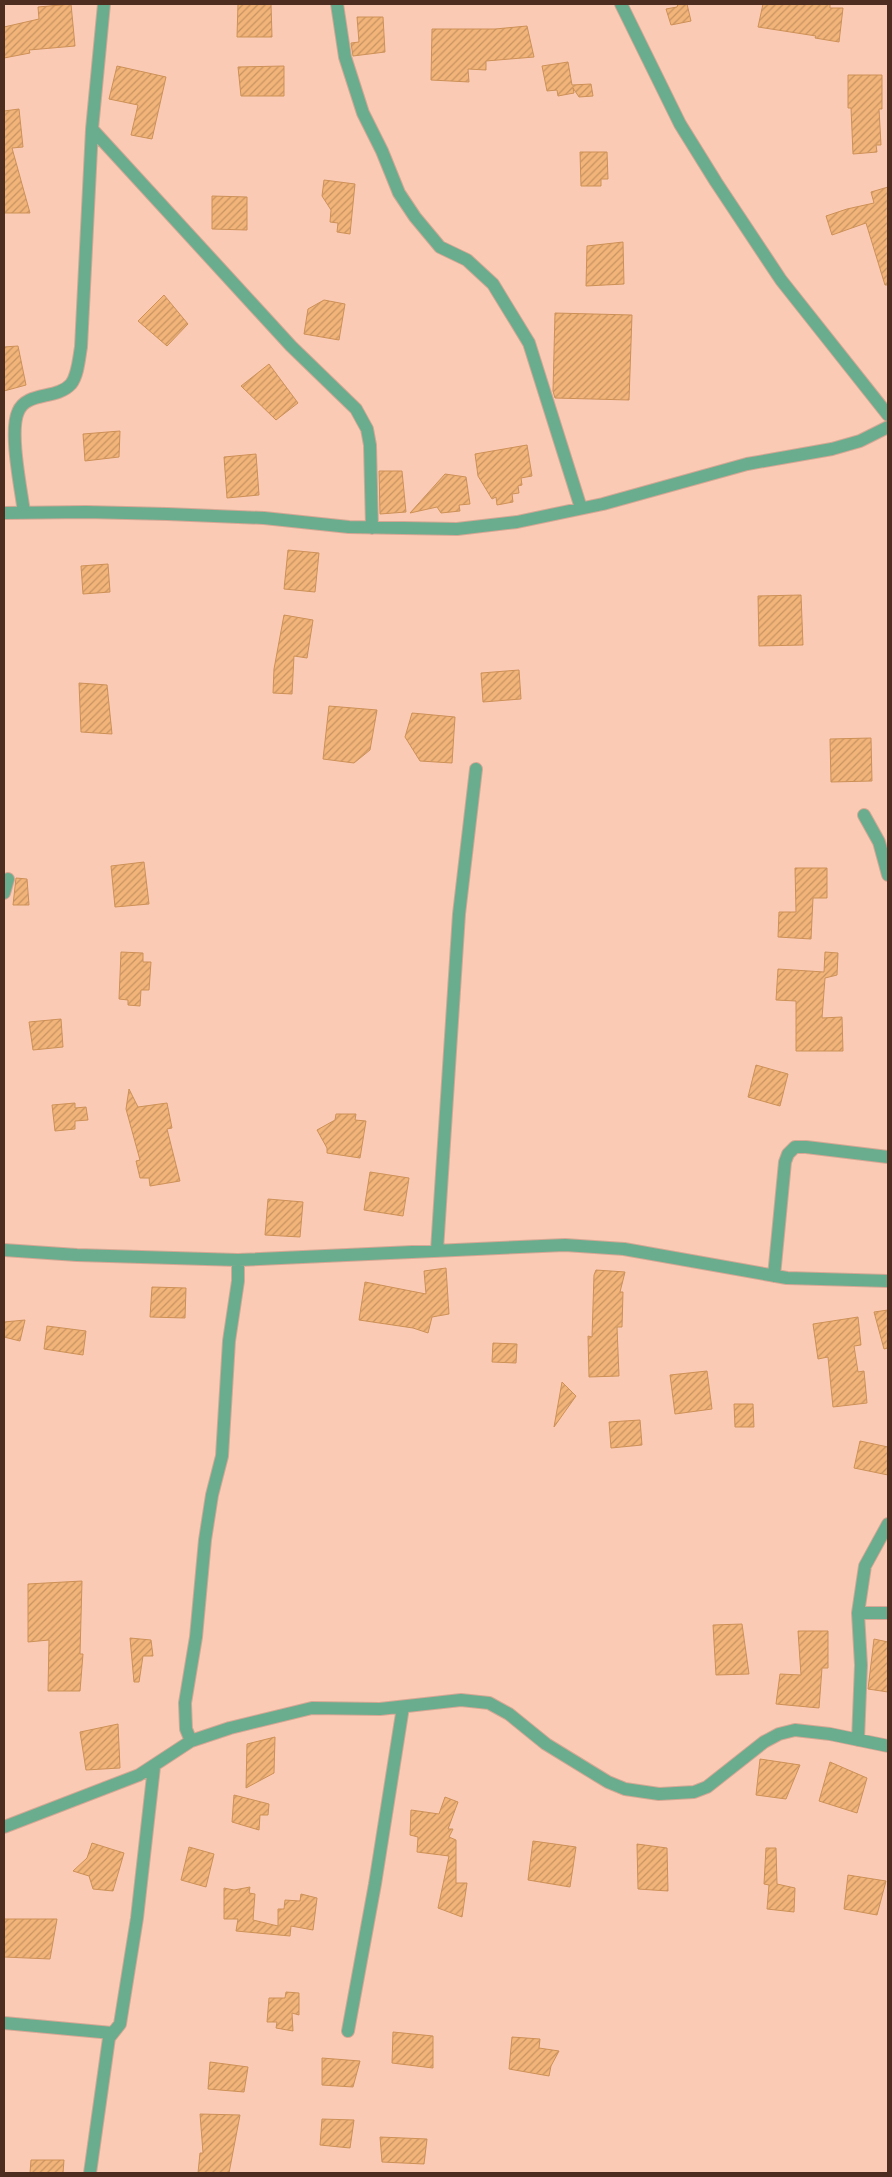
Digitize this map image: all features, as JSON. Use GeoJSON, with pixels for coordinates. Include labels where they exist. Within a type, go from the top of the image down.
{"type":"FeatureCollection","features":[{"type":"Feature","properties":{"kind":"street"},"geometry":{"type":"LineString","coordinates":[[24,512],[15,433],[18,412],[24,402],[64,390],[71,383],[76,373],[81,347],[92,129],[104,4]]}},
{"type":"Feature","properties":{"kind":"street"},"geometry":{"type":"LineString","coordinates":[[338,4],[344,57],[363,112],[382,151],[399,193],[415,217],[440,247],[467,260],[493,284],[529,343],[581,508]]}},
{"type":"Feature","properties":{"kind":"street"},"geometry":{"type":"LineString","coordinates":[[621,4],[680,124],[716,182],[781,280],[888,415]]}},
{"type":"Feature","properties":{"kind":"street"},"geometry":{"type":"LineString","coordinates":[[92,129],[292,346],[356,409],[367,429],[370,445],[372,528]]}},
{"type":"Feature","properties":{"kind":"street"},"geometry":{"type":"LineString","coordinates":[[4,513],[86,512],[264,518],[372,528],[456,529],[517,522],[602,504],[747,464],[832,449],[860,441],[888,427]]}},
{"type":"Feature","properties":{"kind":"street"},"geometry":{"type":"LineString","coordinates":[[437,1250],[459,914],[476,769]]}},
{"type":"Feature","properties":{"kind":"street"},"geometry":{"type":"LineString","coordinates":[[864,815],[879,842],[888,875]]}},
{"type":"Feature","properties":{"kind":"street"},"geometry":{"type":"LineString","coordinates":[[4,893],[8,879]]}},
{"type":"Feature","properties":{"kind":"street"},"geometry":{"type":"LineString","coordinates":[[774,1276],[784,1162],[788,1154],[795,1147],[806,1146],[888,1157]]}},
{"type":"Feature","properties":{"kind":"street"},"geometry":{"type":"LineString","coordinates":[[4,1250],[77,1255],[238,1260],[565,1245],[624,1249],[787,1278],[888,1281]]}},
{"type":"Feature","properties":{"kind":"street"},"geometry":{"type":"LineString","coordinates":[[191,1741],[186,1729],[185,1703],[196,1637],[206,1531],[212,1495],[222,1456],[229,1342],[238,1281],[238,1260]]}},
{"type":"Feature","properties":{"kind":"street"},"geometry":{"type":"LineString","coordinates":[[858,1740],[861,1665],[858,1613],[865,1566],[888,1524]]}},
{"type":"Feature","properties":{"kind":"street"},"geometry":{"type":"LineString","coordinates":[[858,1613],[888,1613]]}},
{"type":"Feature","properties":{"kind":"street"},"geometry":{"type":"LineString","coordinates":[[4,1827],[123,1782],[154,1767],[191,1741],[230,1728],[312,1708],[403,1707],[446,1701],[476,1700],[489,1703],[509,1714],[546,1744],[608,1782],[625,1789],[643,1793],[694,1792],[707,1787],[764,1742],[779,1734],[795,1730],[830,1734],[888,1746]]}},
{"type":"Feature","properties":{"kind":"street"},"geometry":{"type":"LineString","coordinates":[[348,2031],[403,1707]]}},
{"type":"Feature","properties":{"kind":"street"},"geometry":{"type":"LineString","coordinates":[[90,2173],[108,2044],[112,2032],[120,2024],[136,1928],[154,1767]]}},
{"type":"Feature","properties":{"kind":"street"},"geometry":{"type":"LineString","coordinates":[[4,2023],[112,2032]]}},
{"type":"Feature","properties":{"kind":"building"},"geometry":{"type":"Polygon","coordinates":[[[71,4],[75,46],[29,50],[30,53],[4,58],[4,27],[39,19],[38,7],[71,4]]]}},
{"type":"Feature","properties":{"kind":"building"},"geometry":{"type":"Polygon","coordinates":[[[238,4],[271,4],[272,37],[237,37],[238,4]]]}},
{"type":"Feature","properties":{"kind":"building"},"geometry":{"type":"Polygon","coordinates":[[[678,4],[687,4],[691,21],[671,25],[666,9],[677,7],[678,4]]]}},
{"type":"Feature","properties":{"kind":"building"},"geometry":{"type":"Polygon","coordinates":[[[763,4],[830,4],[830,8],[843,8],[839,42],[815,38],[816,36],[758,27],[763,4]]]}},
{"type":"Feature","properties":{"kind":"building"},"geometry":{"type":"Polygon","coordinates":[[[357,17],[383,17],[385,52],[353,56],[351,43],[359,42],[357,17]]]}},
{"type":"Feature","properties":{"kind":"building"},"geometry":{"type":"Polygon","coordinates":[[[527,26],[534,57],[486,61],[486,70],[468,69],[469,82],[431,80],[432,29],[495,29],[527,26]]]}},
{"type":"Feature","properties":{"kind":"building"},"geometry":{"type":"Polygon","coordinates":[[[568,62],[572,85],[591,84],[593,96],[579,97],[573,88],[574,93],[558,96],[557,90],[547,91],[542,66],[568,62]]]}},
{"type":"Feature","properties":{"kind":"building"},"geometry":{"type":"Polygon","coordinates":[[[117,66],[166,77],[152,139],[131,135],[138,105],[109,99],[117,66]]]}},
{"type":"Feature","properties":{"kind":"building"},"geometry":{"type":"Polygon","coordinates":[[[284,66],[284,96],[241,96],[238,67],[284,66]]]}},
{"type":"Feature","properties":{"kind":"building"},"geometry":{"type":"Polygon","coordinates":[[[848,75],[882,75],[882,109],[879,109],[881,145],[876,145],[877,152],[853,154],[851,108],[848,108],[848,75]]]}},
{"type":"Feature","properties":{"kind":"building"},"geometry":{"type":"Polygon","coordinates":[[[19,109],[23,147],[12,148],[30,213],[4,213],[4,111],[19,109]]]}},
{"type":"Feature","properties":{"kind":"building"},"geometry":{"type":"Polygon","coordinates":[[[580,152],[607,152],[608,179],[601,179],[601,186],[581,186],[580,152]]]}},
{"type":"Feature","properties":{"kind":"building"},"geometry":{"type":"Polygon","coordinates":[[[324,180],[355,184],[350,234],[337,232],[338,223],[330,222],[331,210],[322,196],[324,180]]]}},
{"type":"Feature","properties":{"kind":"building"},"geometry":{"type":"Polygon","coordinates":[[[888,187],[888,285],[885,285],[866,223],[832,235],[826,216],[874,203],[871,192],[888,187]]]}},
{"type":"Feature","properties":{"kind":"building"},"geometry":{"type":"Polygon","coordinates":[[[212,196],[247,197],[247,230],[212,229],[212,196]]]}},
{"type":"Feature","properties":{"kind":"building"},"geometry":{"type":"Polygon","coordinates":[[[623,242],[624,284],[586,286],[587,246],[623,242]]]}},
{"type":"Feature","properties":{"kind":"building"},"geometry":{"type":"Polygon","coordinates":[[[164,295],[188,324],[167,346],[138,321],[164,295]]]}},
{"type":"Feature","properties":{"kind":"building"},"geometry":{"type":"Polygon","coordinates":[[[324,300],[345,304],[339,340],[304,334],[308,309],[324,300]]]}},
{"type":"Feature","properties":{"kind":"building"},"geometry":{"type":"Polygon","coordinates":[[[555,313],[632,315],[629,400],[555,398],[553,391],[555,313]]]}},
{"type":"Feature","properties":{"kind":"building"},"geometry":{"type":"Polygon","coordinates":[[[18,346],[26,385],[4,391],[4,347],[18,346]]]}},
{"type":"Feature","properties":{"kind":"building"},"geometry":{"type":"Polygon","coordinates":[[[269,364],[298,403],[276,420],[241,386],[269,364]]]}},
{"type":"Feature","properties":{"kind":"building"},"geometry":{"type":"Polygon","coordinates":[[[120,431],[119,457],[85,461],[83,434],[120,431]]]}},
{"type":"Feature","properties":{"kind":"building"},"geometry":{"type":"Polygon","coordinates":[[[527,445],[532,476],[521,478],[522,485],[518,486],[519,493],[512,494],[513,502],[497,505],[496,497],[492,499],[478,476],[475,454],[527,445]]]}},
{"type":"Feature","properties":{"kind":"building"},"geometry":{"type":"Polygon","coordinates":[[[256,454],[259,495],[227,498],[224,457],[256,454]]]}},
{"type":"Feature","properties":{"kind":"building"},"geometry":{"type":"Polygon","coordinates":[[[379,471],[402,471],[406,512],[380,514],[379,471]]]}},
{"type":"Feature","properties":{"kind":"building"},"geometry":{"type":"Polygon","coordinates":[[[445,474],[466,477],[470,504],[459,505],[460,511],[441,513],[437,507],[410,513],[445,474]]]}},
{"type":"Feature","properties":{"kind":"building"},"geometry":{"type":"Polygon","coordinates":[[[288,550],[319,553],[315,592],[284,589],[288,550]]]}},
{"type":"Feature","properties":{"kind":"building"},"geometry":{"type":"Polygon","coordinates":[[[108,564],[110,592],[83,594],[81,566],[108,564]]]}},
{"type":"Feature","properties":{"kind":"building"},"geometry":{"type":"Polygon","coordinates":[[[801,595],[803,645],[759,646],[758,596],[801,595]]]}},
{"type":"Feature","properties":{"kind":"building"},"geometry":{"type":"Polygon","coordinates":[[[284,615],[313,620],[307,658],[294,656],[292,694],[273,693],[274,669],[284,615]]]}},
{"type":"Feature","properties":{"kind":"building"},"geometry":{"type":"Polygon","coordinates":[[[519,670],[521,699],[483,702],[481,673],[519,670]]]}},
{"type":"Feature","properties":{"kind":"building"},"geometry":{"type":"Polygon","coordinates":[[[79,683],[107,685],[112,734],[81,732],[79,683]]]}},
{"type":"Feature","properties":{"kind":"building"},"geometry":{"type":"Polygon","coordinates":[[[329,706],[377,710],[370,750],[354,763],[323,759],[329,706]]]}},
{"type":"Feature","properties":{"kind":"building"},"geometry":{"type":"Polygon","coordinates":[[[412,713],[455,717],[452,763],[420,761],[405,737],[412,713]]]}},
{"type":"Feature","properties":{"kind":"building"},"geometry":{"type":"Polygon","coordinates":[[[871,738],[872,781],[831,782],[830,739],[871,738]]]}},
{"type":"Feature","properties":{"kind":"building"},"geometry":{"type":"Polygon","coordinates":[[[144,862],[149,904],[115,907],[111,866],[144,862]]]}},
{"type":"Feature","properties":{"kind":"building"},"geometry":{"type":"Polygon","coordinates":[[[795,868],[827,868],[827,898],[813,898],[811,939],[778,937],[779,912],[796,912],[795,868]]]}},
{"type":"Feature","properties":{"kind":"building"},"geometry":{"type":"Polygon","coordinates":[[[16,878],[27,879],[29,905],[13,905],[16,878]]]}},
{"type":"Feature","properties":{"kind":"building"},"geometry":{"type":"Polygon","coordinates":[[[121,952],[143,953],[143,962],[151,962],[149,990],[141,990],[140,1006],[128,1005],[128,1000],[119,999],[121,952]]]}},
{"type":"Feature","properties":{"kind":"building"},"geometry":{"type":"Polygon","coordinates":[[[825,952],[838,953],[837,975],[825,978],[822,1018],[842,1017],[843,1051],[796,1051],[796,1001],[776,1000],[778,969],[824,972],[825,952]]]}},
{"type":"Feature","properties":{"kind":"building"},"geometry":{"type":"Polygon","coordinates":[[[61,1019],[63,1047],[33,1050],[29,1022],[61,1019]]]}},
{"type":"Feature","properties":{"kind":"building"},"geometry":{"type":"Polygon","coordinates":[[[756,1065],[788,1074],[780,1106],[748,1097],[756,1065]]]}},
{"type":"Feature","properties":{"kind":"building"},"geometry":{"type":"Polygon","coordinates":[[[129,1089],[138,1107],[167,1103],[172,1128],[167,1129],[180,1181],[150,1186],[149,1178],[140,1178],[136,1161],[140,1160],[126,1109],[129,1089]]]}},
{"type":"Feature","properties":{"kind":"building"},"geometry":{"type":"Polygon","coordinates":[[[75,1103],[75,1108],[86,1107],[88,1120],[75,1121],[75,1129],[55,1131],[52,1105],[75,1103]]]}},
{"type":"Feature","properties":{"kind":"building"},"geometry":{"type":"Polygon","coordinates":[[[336,1114],[356,1114],[355,1120],[366,1121],[360,1158],[327,1153],[327,1148],[317,1130],[335,1120],[336,1114]]]}},
{"type":"Feature","properties":{"kind":"building"},"geometry":{"type":"Polygon","coordinates":[[[370,1172],[409,1178],[403,1216],[364,1210],[370,1172]]]}},
{"type":"Feature","properties":{"kind":"building"},"geometry":{"type":"Polygon","coordinates":[[[268,1199],[303,1202],[300,1237],[265,1235],[268,1199]]]}},
{"type":"Feature","properties":{"kind":"building"},"geometry":{"type":"Polygon","coordinates":[[[446,1268],[449,1314],[432,1317],[428,1333],[413,1328],[359,1320],[365,1282],[426,1294],[424,1271],[446,1268]]]}},
{"type":"Feature","properties":{"kind":"building"},"geometry":{"type":"Polygon","coordinates":[[[596,1270],[625,1272],[620,1292],[623,1292],[622,1327],[617,1327],[619,1376],[589,1377],[588,1336],[592,1337],[594,1275],[596,1270]]]}},
{"type":"Feature","properties":{"kind":"building"},"geometry":{"type":"Polygon","coordinates":[[[152,1287],[186,1288],[185,1318],[150,1317],[152,1287]]]}},
{"type":"Feature","properties":{"kind":"building"},"geometry":{"type":"Polygon","coordinates":[[[888,1310],[888,1348],[884,1349],[874,1312],[888,1310]]]}},
{"type":"Feature","properties":{"kind":"building"},"geometry":{"type":"Polygon","coordinates":[[[858,1317],[861,1345],[854,1346],[858,1372],[864,1371],[867,1403],[833,1407],[828,1357],[818,1359],[813,1324],[858,1317]]]}},
{"type":"Feature","properties":{"kind":"building"},"geometry":{"type":"Polygon","coordinates":[[[25,1320],[20,1341],[4,1337],[4,1322],[25,1320]]]}},
{"type":"Feature","properties":{"kind":"building"},"geometry":{"type":"Polygon","coordinates":[[[47,1326],[86,1331],[83,1355],[44,1349],[47,1326]]]}},
{"type":"Feature","properties":{"kind":"building"},"geometry":{"type":"Polygon","coordinates":[[[493,1343],[517,1344],[516,1363],[492,1362],[493,1343]]]}},
{"type":"Feature","properties":{"kind":"building"},"geometry":{"type":"Polygon","coordinates":[[[707,1371],[712,1409],[675,1414],[670,1375],[707,1371]]]}},
{"type":"Feature","properties":{"kind":"building"},"geometry":{"type":"Polygon","coordinates":[[[562,1382],[576,1396],[554,1427],[562,1382]]]}},
{"type":"Feature","properties":{"kind":"building"},"geometry":{"type":"Polygon","coordinates":[[[734,1404],[753,1404],[754,1427],[735,1427],[734,1404]]]}},
{"type":"Feature","properties":{"kind":"building"},"geometry":{"type":"Polygon","coordinates":[[[640,1420],[642,1445],[611,1448],[609,1422],[640,1420]]]}},
{"type":"Feature","properties":{"kind":"building"},"geometry":{"type":"Polygon","coordinates":[[[860,1441],[888,1447],[888,1475],[854,1468],[860,1441]]]}},
{"type":"Feature","properties":{"kind":"building"},"geometry":{"type":"Polygon","coordinates":[[[82,1581],[80,1654],[83,1654],[80,1691],[48,1691],[49,1640],[28,1642],[28,1584],[82,1581]]]}},
{"type":"Feature","properties":{"kind":"building"},"geometry":{"type":"Polygon","coordinates":[[[742,1624],[749,1674],[716,1675],[713,1625],[742,1624]]]}},
{"type":"Feature","properties":{"kind":"building"},"geometry":{"type":"Polygon","coordinates":[[[798,1631],[828,1631],[828,1668],[822,1668],[819,1708],[776,1704],[780,1674],[801,1675],[798,1631]]]}},
{"type":"Feature","properties":{"kind":"building"},"geometry":{"type":"Polygon","coordinates":[[[130,1638],[151,1640],[153,1656],[143,1656],[139,1682],[134,1682],[130,1638]]]}},
{"type":"Feature","properties":{"kind":"building"},"geometry":{"type":"Polygon","coordinates":[[[874,1639],[888,1642],[888,1692],[868,1689],[874,1639]]]}},
{"type":"Feature","properties":{"kind":"building"},"geometry":{"type":"Polygon","coordinates":[[[118,1724],[120,1768],[86,1770],[80,1732],[118,1724]]]}},
{"type":"Feature","properties":{"kind":"building"},"geometry":{"type":"Polygon","coordinates":[[[275,1737],[274,1773],[246,1788],[247,1744],[275,1737]]]}},
{"type":"Feature","properties":{"kind":"building"},"geometry":{"type":"Polygon","coordinates":[[[760,1759],[800,1765],[786,1799],[756,1795],[760,1759]]]}},
{"type":"Feature","properties":{"kind":"building"},"geometry":{"type":"Polygon","coordinates":[[[830,1762],[867,1778],[857,1813],[819,1801],[830,1762]]]}},
{"type":"Feature","properties":{"kind":"building"},"geometry":{"type":"Polygon","coordinates":[[[234,1795],[269,1804],[268,1815],[260,1815],[259,1830],[232,1822],[234,1795]]]}},
{"type":"Feature","properties":{"kind":"building"},"geometry":{"type":"Polygon","coordinates":[[[445,1797],[458,1802],[448,1829],[453,1829],[449,1837],[456,1840],[456,1883],[467,1883],[462,1917],[438,1908],[449,1856],[417,1852],[418,1837],[410,1835],[411,1810],[439,1814],[445,1797]]]}},
{"type":"Feature","properties":{"kind":"building"},"geometry":{"type":"Polygon","coordinates":[[[533,1841],[576,1847],[570,1887],[528,1880],[533,1841]]]}},
{"type":"Feature","properties":{"kind":"building"},"geometry":{"type":"Polygon","coordinates":[[[92,1843],[124,1853],[113,1891],[93,1889],[89,1876],[73,1871],[87,1858],[92,1843]]]}},
{"type":"Feature","properties":{"kind":"building"},"geometry":{"type":"Polygon","coordinates":[[[637,1844],[667,1848],[668,1891],[638,1889],[637,1844]]]}},
{"type":"Feature","properties":{"kind":"building"},"geometry":{"type":"Polygon","coordinates":[[[189,1847],[214,1854],[206,1887],[181,1880],[189,1847]]]}},
{"type":"Feature","properties":{"kind":"building"},"geometry":{"type":"Polygon","coordinates":[[[766,1848],[776,1848],[777,1884],[795,1888],[794,1912],[767,1909],[769,1885],[764,1884],[766,1848]]]}},
{"type":"Feature","properties":{"kind":"building"},"geometry":{"type":"Polygon","coordinates":[[[848,1875],[886,1881],[877,1915],[844,1909],[848,1875]]]}},
{"type":"Feature","properties":{"kind":"building"},"geometry":{"type":"Polygon","coordinates":[[[250,1887],[249,1893],[255,1894],[253,1920],[278,1926],[278,1909],[284,1909],[285,1900],[300,1901],[301,1894],[317,1898],[313,1930],[291,1926],[290,1936],[236,1931],[238,1919],[224,1919],[224,1888],[234,1890],[250,1887]]]}},
{"type":"Feature","properties":{"kind":"building"},"geometry":{"type":"Polygon","coordinates":[[[4,1919],[57,1919],[50,1959],[4,1957],[4,1919]]]}},
{"type":"Feature","properties":{"kind":"building"},"geometry":{"type":"Polygon","coordinates":[[[286,1992],[299,1993],[299,2015],[292,2013],[293,2031],[276,2028],[277,2022],[267,2022],[269,1998],[285,1998],[286,1992]]]}},
{"type":"Feature","properties":{"kind":"building"},"geometry":{"type":"Polygon","coordinates":[[[393,2032],[433,2036],[433,2068],[392,2063],[393,2032]]]}},
{"type":"Feature","properties":{"kind":"building"},"geometry":{"type":"Polygon","coordinates":[[[512,2037],[540,2039],[539,2048],[559,2051],[551,2066],[549,2076],[509,2069],[512,2037]]]}},
{"type":"Feature","properties":{"kind":"building"},"geometry":{"type":"Polygon","coordinates":[[[322,2058],[360,2061],[353,2087],[322,2085],[322,2058]]]}},
{"type":"Feature","properties":{"kind":"building"},"geometry":{"type":"Polygon","coordinates":[[[210,2062],[248,2067],[244,2092],[208,2089],[210,2062]]]}},
{"type":"Feature","properties":{"kind":"building"},"geometry":{"type":"Polygon","coordinates":[[[200,2114],[240,2115],[229,2173],[198,2173],[200,2153],[203,2153],[200,2114]]]}},
{"type":"Feature","properties":{"kind":"building"},"geometry":{"type":"Polygon","coordinates":[[[322,2119],[354,2120],[350,2148],[320,2145],[322,2119]]]}},
{"type":"Feature","properties":{"kind":"building"},"geometry":{"type":"Polygon","coordinates":[[[380,2137],[427,2139],[424,2164],[382,2162],[380,2137]]]}},
{"type":"Feature","properties":{"kind":"building"},"geometry":{"type":"Polygon","coordinates":[[[31,2160],[64,2160],[63,2173],[30,2173],[31,2160]]]}}]}
